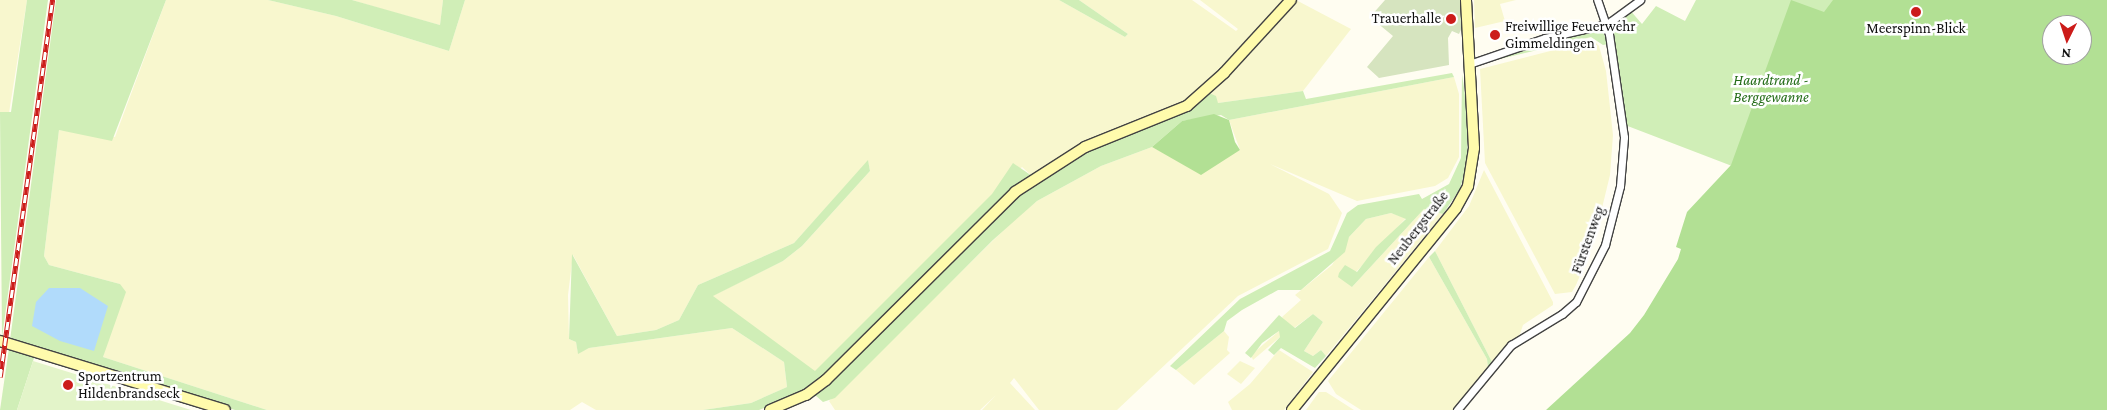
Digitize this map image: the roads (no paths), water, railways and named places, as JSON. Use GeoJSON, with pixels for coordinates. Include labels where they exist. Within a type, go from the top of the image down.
{"type":"FeatureCollection","features":[{"type":"Feature","properties":{"kind":"street"},"geometry":{"type":"LineString","coordinates":[[770,410],[820,386],[1015,192],[1085,148],[1187,106],[1224,73],[1291,0]]}},
{"type":"Feature","properties":{"kind":"street","name":"Neubergstraße"},"geometry":{"type":"LineString","coordinates":[[1292,410],[1456,208],[1468,186],[1474,148],[1466,0]]}},
{"type":"Feature","properties":{"kind":"street","name":"Fürstenweg"},"geometry":{"type":"LineString","coordinates":[[1457,410],[1511,345],[1562,314],[1576,302],[1605,245],[1620,186],[1624,138],[1607,24],[1597,0]]}},
{"type":"Feature","properties":{"kind":"street"},"geometry":{"type":"LineString","coordinates":[[1469,64],[1545,38],[1607,24],[1640,0]]}},
{"type":"Feature","properties":{"kind":"street"},"geometry":{"type":"LineString","coordinates":[[0,341],[225,410]]}},
{"type":"Feature","properties":{"kind":"water"},"geometry":{"type":"Polygon","coordinates":[[[49,288],[80,288],[108,306],[94,351],[60,341],[32,326],[36,302],[49,288]]]}},
{"type":"Feature","properties":{"kind":"railway"},"geometry":{"type":"LineString","coordinates":[[0,377],[52,0]]}},
{"type":"Feature","properties":{"kind":"place","name":"Meerspinn-Blick"},"geometry":{"type":"Point","coordinates":[1916,12]}},
{"type":"Feature","properties":{"kind":"place","name":"Trauerhalle"},"geometry":{"type":"Point","coordinates":[1451,19]}},
{"type":"Feature","properties":{"kind":"place","name":"Freiwillige Feuerwehr Gimmeldingen"},"geometry":{"type":"Point","coordinates":[1495,35]}},
{"type":"Feature","properties":{"kind":"place","name":"Sportzentrum Hildenbrandseck"},"geometry":{"type":"Point","coordinates":[68,385]}},
{"type":"Feature","properties":{"kind":"park label","name":"Haardtrand - Berggewanne"},"geometry":{"type":"Point","coordinates":[1771,88]}}]}
